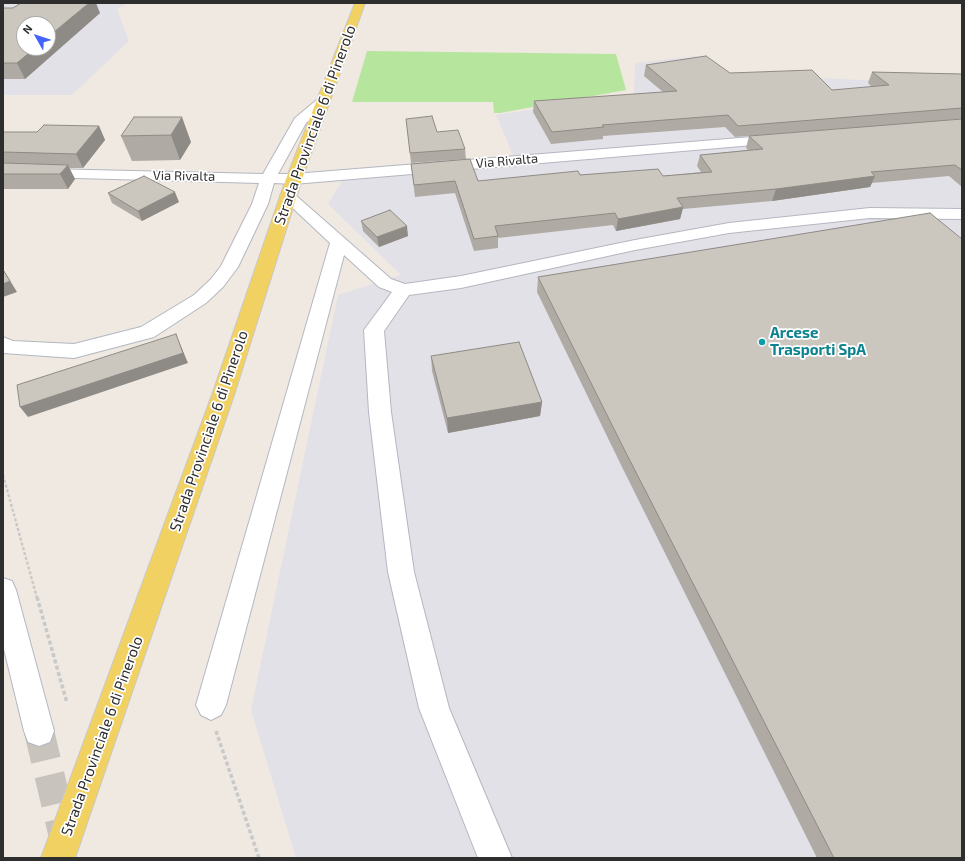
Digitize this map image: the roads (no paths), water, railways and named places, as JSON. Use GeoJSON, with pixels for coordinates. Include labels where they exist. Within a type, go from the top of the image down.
{"type":"FeatureCollection","features":[{"type":"Feature","properties":{"kind":"main road","name":"Strada Provinciale 6 di Pinerolo"},"geometry":{"type":"LineString","coordinates":[[58,858],[223,395],[294,179],[360,3]]}},
{"type":"Feature","properties":{"kind":"street"},"geometry":{"type":"LineString","coordinates":[[3,344],[8,348],[74,351],[148,332],[200,299],[217,283],[229,267],[260,204],[268,178],[300,121],[324,101]]}},
{"type":"Feature","properties":{"kind":"street","name":"Via Rivalta"},"geometry":{"type":"LineString","coordinates":[[3,172],[294,179],[787,138]]}},
{"type":"Feature","properties":{"kind":"street"},"geometry":{"type":"LineString","coordinates":[[260,204],[294,179]]}},
{"type":"Feature","properties":{"kind":"street"},"geometry":{"type":"LineString","coordinates":[[288,196],[309,212],[339,242],[385,282],[403,290],[461,282],[635,245],[729,228],[870,213],[962,214]]}},
{"type":"Feature","properties":{"kind":"street"},"geometry":{"type":"LineString","coordinates":[[212,706],[339,242]]}},
{"type":"Feature","properties":{"kind":"street"},"geometry":{"type":"LineString","coordinates":[[403,290],[374,330],[380,412],[402,572],[434,708],[496,858]]}},
{"type":"Feature","properties":{"kind":"street"},"geometry":{"type":"LineString","coordinates":[[3,590],[39,731]]}},
{"type":"Feature","properties":{"kind":"tunnel"},"geometry":{"type":"LineString","coordinates":[[39,731],[69,858]]}},
{"type":"Feature","properties":{"kind":"place","name":"Arcese Trasporti SpA"},"geometry":{"type":"Point","coordinates":[762,342]}}]}
